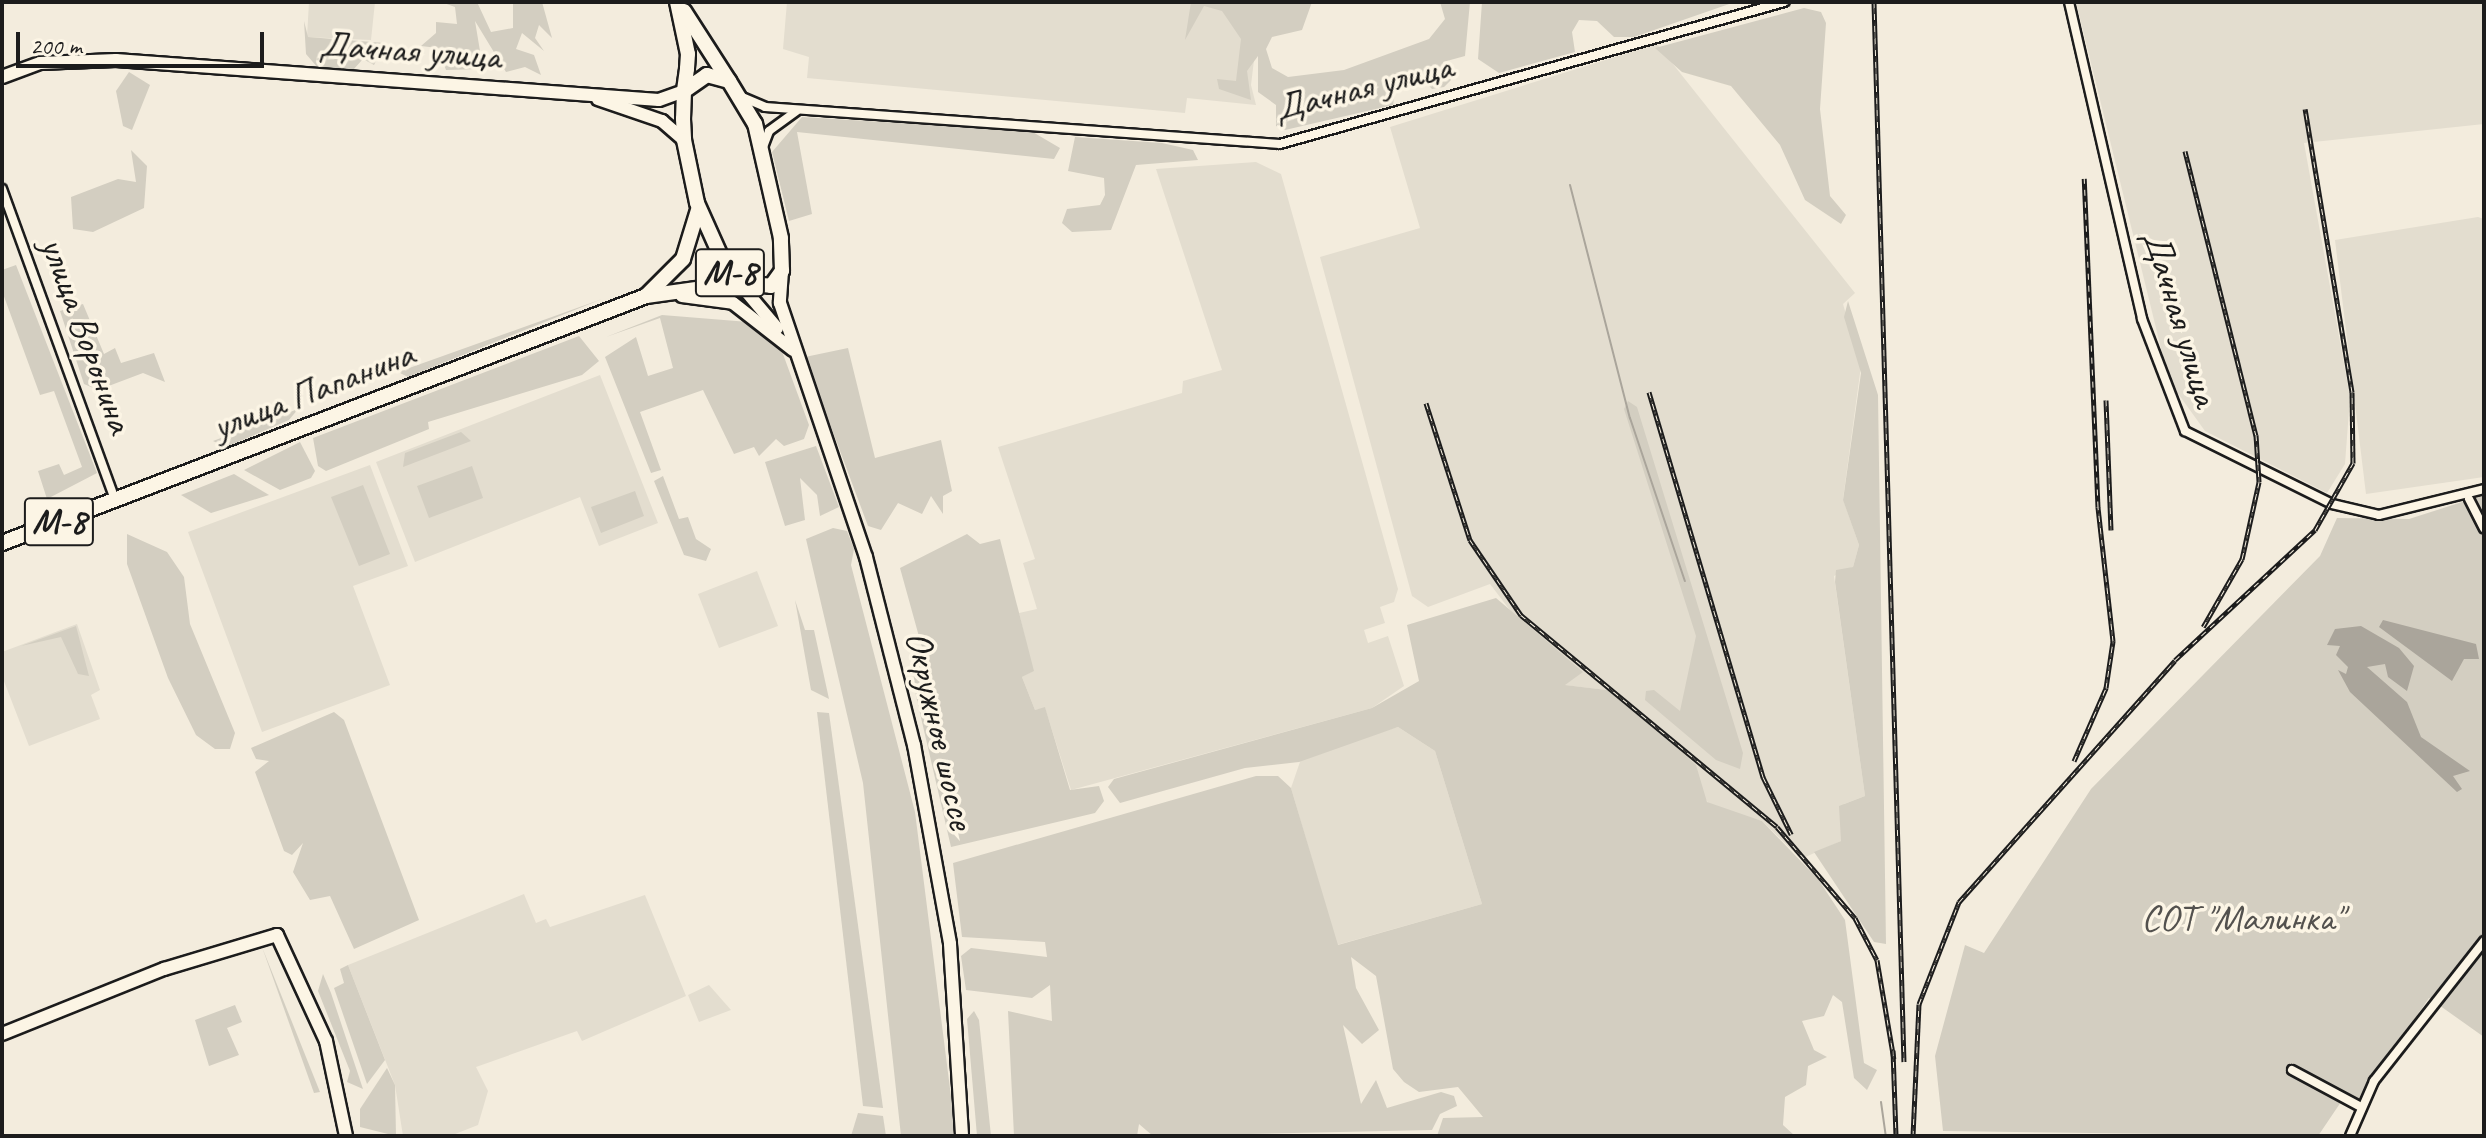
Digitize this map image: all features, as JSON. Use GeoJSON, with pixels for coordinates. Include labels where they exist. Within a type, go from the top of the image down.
{"type":"FeatureCollection","features":[{"type":"Feature","properties":{"kind":"main road","name":"Окружное шоссе"},"geometry":{"type":"LineString","coordinates":[[678,2],[742,97],[763,147],[782,271]]}},
{"type":"Feature","properties":{"kind":"main road","name":"Окружное шоссе"},"geometry":{"type":"LineString","coordinates":[[678,2],[688,54],[684,140],[697,203],[718,256],[739,283]]}},
{"type":"Feature","properties":{"kind":"main road"},"geometry":{"type":"LineString","coordinates":[[684,91],[707,75],[729,81]]}},
{"type":"Feature","properties":{"kind":"main road","name":"улица Папанина"},"geometry":{"type":"LineString","coordinates":[[646,296],[683,259],[697,203]]}},
{"type":"Feature","properties":{"kind":"main road","name":"М-8"},"geometry":{"type":"LineString","coordinates":[[739,283],[771,286],[782,271]]}},
{"type":"Feature","properties":{"kind":"main road","name":"улица Папанина"},"geometry":{"type":"LineString","coordinates":[[2,543],[646,296],[739,283]]}},
{"type":"Feature","properties":{"kind":"street","name":"Дачная улица"},"geometry":{"type":"LineString","coordinates":[[742,97],[802,110],[1280,144],[1784,2]]}},
{"type":"Feature","properties":{"kind":"street","name":"Дачная улица"},"geometry":{"type":"LineString","coordinates":[[2069,2],[2142,319],[2185,431],[2347,509],[2408,513],[2469,499],[2484,489]]}},
{"type":"Feature","properties":{"kind":"street","name":"Дачная улица"},"geometry":{"type":"LineString","coordinates":[[2,77],[50,61],[116,60],[659,100],[684,91]]}},
{"type":"Feature","properties":{"kind":"street","name":"Дачная улица"},"geometry":{"type":"LineString","coordinates":[[576,93],[662,121],[684,140]]}},
{"type":"Feature","properties":{"kind":"street"},"geometry":{"type":"LineString","coordinates":[[763,147],[782,117],[802,110]]}},
{"type":"Feature","properties":{"kind":"street","name":"улица Воронина"},"geometry":{"type":"LineString","coordinates":[[2,189],[116,501]]}},
{"type":"Feature","properties":{"kind":"street","name":"Окружное шоссе"},"geometry":{"type":"LineString","coordinates":[[782,271],[780,303],[793,350],[866,557],[914,745],[950,944],[962,1136]]}},
{"type":"Feature","properties":{"kind":"street","name":"Окружное шоссе"},"geometry":{"type":"LineString","coordinates":[[739,283],[793,350]]}},
{"type":"Feature","properties":{"kind":"street","name":"улица Папанина"},"geometry":{"type":"LineString","coordinates":[[646,296],[733,303],[793,350]]}},
{"type":"Feature","properties":{"kind":"street"},"geometry":{"type":"LineString","coordinates":[[2469,499],[2484,528]]}},
{"type":"Feature","properties":{"kind":"street"},"geometry":{"type":"LineString","coordinates":[[2,1034],[164,969],[277,935],[303,978],[333,1062],[346,1136]]}},
{"type":"Feature","properties":{"kind":"street"},"geometry":{"type":"LineString","coordinates":[[2350,1136],[2361,1107],[2434,1004],[2484,941]]}},
{"type":"Feature","properties":{"kind":"street"},"geometry":{"type":"LineString","coordinates":[[2292,1070],[2361,1107]]}},
{"type":"Feature","properties":{"kind":"shaded area"},"geometry":{"type":"Polygon","coordinates":[[[309,2],[375,2],[371,40],[307,37],[309,2]]]}},
{"type":"Feature","properties":{"kind":"shaded area"},"geometry":{"type":"Polygon","coordinates":[[[787,2],[1261,2],[1251,85],[1256,105],[1187,98],[1185,113],[807,78],[809,57],[783,49],[787,2]]]}},
{"type":"Feature","properties":{"kind":"shaded area"},"geometry":{"type":"Polygon","coordinates":[[[2076,2],[2484,2],[2484,124],[2304,143],[2350,397],[2345,464],[2327,493],[2205,431],[2169,381],[2076,2]]]}},
{"type":"Feature","properties":{"kind":"shaded area"},"geometry":{"type":"Polygon","coordinates":[[[1657,44],[1855,293],[1843,304],[1861,366],[1843,499],[1859,545],[1853,567],[1834,576],[1865,796],[1844,804],[1841,841],[1801,859],[1762,821],[1711,806],[1615,691],[1564,685],[1582,672],[1519,622],[1490,584],[1428,607],[1412,596],[1320,257],[1420,228],[1390,127],[1657,44]]]}},
{"type":"Feature","properties":{"kind":"shaded area"},"geometry":{"type":"Polygon","coordinates":[[[1256,162],[1281,174],[1398,589],[1394,602],[1380,607],[1385,623],[1364,630],[1368,643],[1388,636],[1404,686],[1372,708],[1071,790],[1045,708],[1035,710],[1022,677],[1033,671],[1019,613],[1037,609],[1023,563],[1035,559],[998,447],[1182,393],[1183,381],[1222,370],[1156,169],[1256,162]]]}},
{"type":"Feature","properties":{"kind":"shaded area"},"geometry":{"type":"Polygon","coordinates":[[[2478,217],[2484,219],[2484,477],[2366,494],[2335,240],[2478,217]]]}},
{"type":"Feature","properties":{"kind":"shaded area"},"geometry":{"type":"Polygon","coordinates":[[[600,375],[658,523],[599,546],[580,497],[415,562],[376,462],[600,375]]]}},
{"type":"Feature","properties":{"kind":"shaded area"},"geometry":{"type":"Polygon","coordinates":[[[370,465],[408,566],[353,586],[390,685],[262,732],[188,532],[370,465]]]}},
{"type":"Feature","properties":{"kind":"shaded area"},"geometry":{"type":"Polygon","coordinates":[[[757,571],[778,626],[719,648],[698,594],[757,571]]]}},
{"type":"Feature","properties":{"kind":"shaded area"},"geometry":{"type":"Polygon","coordinates":[[[2383,620],[2476,644],[2479,659],[2464,659],[2452,681],[2379,627],[2383,620]]]}},
{"type":"Feature","properties":{"kind":"shaded area"},"geometry":{"type":"Polygon","coordinates":[[[77,624],[100,690],[91,695],[100,719],[29,746],[2,676],[2,652],[77,624]]]}},
{"type":"Feature","properties":{"kind":"shaded area"},"geometry":{"type":"Polygon","coordinates":[[[2361,626],[2399,648],[2414,666],[2407,691],[2388,677],[2385,664],[2367,667],[2407,702],[2421,737],[2470,771],[2453,776],[2462,789],[2457,792],[2350,692],[2338,670],[2346,674],[2348,667],[2336,655],[2340,646],[2327,645],[2335,629],[2361,626]]]}},
{"type":"Feature","properties":{"kind":"shaded area"},"geometry":{"type":"Polygon","coordinates":[[[1398,727],[1435,751],[1482,904],[1337,945],[1291,788],[1302,756],[1398,727]]]}},
{"type":"Feature","properties":{"kind":"shaded area"},"geometry":{"type":"Polygon","coordinates":[[[524,894],[536,923],[546,919],[550,927],[645,895],[686,996],[582,1041],[577,1031],[476,1067],[488,1091],[478,1125],[450,1136],[403,1136],[395,1085],[348,965],[524,894]]]}},
{"type":"Feature","properties":{"kind":"shaded area"},"geometry":{"type":"Polygon","coordinates":[[[709,985],[731,1010],[699,1022],[688,995],[709,985]]]}},
{"type":"Feature","properties":{"kind":"green space"},"geometry":{"type":"Polygon","coordinates":[[[441,2],[477,2],[491,32],[513,28],[513,2],[542,2],[552,38],[539,25],[535,38],[544,51],[522,33],[516,49],[534,55],[541,75],[525,67],[506,72],[475,21],[483,69],[446,70],[438,48],[421,46],[436,33],[436,22],[457,24],[455,7],[441,2]]]}},
{"type":"Feature","properties":{"kind":"green space"},"geometry":{"type":"Polygon","coordinates":[[[1191,2],[1312,2],[1302,30],[1272,37],[1266,49],[1272,68],[1288,77],[1344,70],[1429,39],[1445,19],[1440,2],[1470,2],[1465,56],[1443,62],[1451,80],[1444,87],[1432,89],[1418,74],[1398,75],[1393,105],[1285,130],[1276,126],[1276,105],[1258,92],[1258,56],[1247,71],[1251,100],[1219,89],[1217,79],[1236,81],[1241,39],[1222,11],[1204,6],[1185,40],[1191,2]]]}},
{"type":"Feature","properties":{"kind":"green space"},"geometry":{"type":"Polygon","coordinates":[[[1482,2],[1735,2],[1634,37],[1614,37],[1597,21],[1579,20],[1572,32],[1575,52],[1499,73],[1478,59],[1482,2]]]}},
{"type":"Feature","properties":{"kind":"green space"},"geometry":{"type":"Polygon","coordinates":[[[1804,8],[1821,12],[1826,23],[1820,109],[1830,196],[1846,215],[1841,224],[1805,200],[1780,145],[1731,86],[1682,72],[1655,48],[1804,8]]]}},
{"type":"Feature","properties":{"kind":"green space"},"geometry":{"type":"Polygon","coordinates":[[[304,21],[308,37],[385,43],[374,65],[363,59],[353,70],[318,68],[306,54],[304,21]]]}},
{"type":"Feature","properties":{"kind":"green space"},"geometry":{"type":"Polygon","coordinates":[[[129,72],[150,85],[132,130],[123,126],[116,91],[129,72]]]}},
{"type":"Feature","properties":{"kind":"green space"},"geometry":{"type":"Polygon","coordinates":[[[802,117],[1031,131],[1060,148],[1054,159],[797,132],[812,214],[789,221],[772,152],[802,117]]]}},
{"type":"Feature","properties":{"kind":"green space"},"geometry":{"type":"Polygon","coordinates":[[[1075,137],[1162,143],[1193,150],[1198,160],[1136,165],[1111,230],[1072,232],[1062,223],[1067,209],[1100,205],[1105,195],[1104,178],[1068,171],[1075,137]]]}},
{"type":"Feature","properties":{"kind":"green space"},"geometry":{"type":"Polygon","coordinates":[[[131,150],[147,166],[144,208],[93,232],[73,229],[71,197],[118,179],[136,182],[131,150]]]}},
{"type":"Feature","properties":{"kind":"green space"},"geometry":{"type":"Polygon","coordinates":[[[16,265],[97,473],[47,499],[38,471],[59,464],[64,475],[82,467],[54,391],[40,395],[2,291],[2,270],[16,265]]]}},
{"type":"Feature","properties":{"kind":"green space"},"geometry":{"type":"Polygon","coordinates":[[[602,299],[408,377],[398,372],[602,299]]]}},
{"type":"Feature","properties":{"kind":"green space"},"geometry":{"type":"Polygon","coordinates":[[[1848,301],[1878,395],[1886,944],[1874,942],[1814,852],[1841,841],[1839,806],[1865,796],[1835,582],[1836,570],[1853,567],[1859,545],[1843,500],[1861,373],[1844,317],[1848,301]]]}},
{"type":"Feature","properties":{"kind":"green space"},"geometry":{"type":"Polygon","coordinates":[[[83,304],[104,354],[115,348],[121,363],[154,353],[165,382],[143,373],[98,390],[84,384],[60,311],[83,304]]]}},
{"type":"Feature","properties":{"kind":"green space"},"geometry":{"type":"Polygon","coordinates":[[[662,315],[772,324],[809,425],[804,439],[784,446],[776,439],[759,456],[754,447],[734,454],[703,390],[640,412],[661,470],[651,473],[605,357],[636,337],[648,376],[673,368],[660,318],[606,337],[662,315]]]}},
{"type":"Feature","properties":{"kind":"green space"},"geometry":{"type":"Polygon","coordinates":[[[579,336],[599,361],[582,375],[428,422],[429,429],[326,471],[318,466],[313,438],[579,336]]]}},
{"type":"Feature","properties":{"kind":"green space"},"geometry":{"type":"Polygon","coordinates":[[[848,348],[875,458],[941,440],[952,491],[943,496],[943,514],[931,496],[922,514],[898,503],[881,530],[868,526],[805,357],[848,348]]]}},
{"type":"Feature","properties":{"kind":"green space"},"geometry":{"type":"Polygon","coordinates":[[[1628,401],[1637,407],[1743,753],[1740,769],[1716,760],[1645,700],[1646,691],[1654,690],[1680,711],[1696,636],[1624,409],[1628,401]]]}},
{"type":"Feature","properties":{"kind":"green space"},"geometry":{"type":"Polygon","coordinates":[[[298,409],[289,420],[226,447],[213,441],[298,409]]]}},
{"type":"Feature","properties":{"kind":"green space"},"geometry":{"type":"Polygon","coordinates":[[[461,432],[471,441],[403,467],[405,453],[461,432]]]}},
{"type":"Feature","properties":{"kind":"green space"},"geometry":{"type":"Polygon","coordinates":[[[300,442],[315,471],[311,478],[280,490],[244,470],[300,442]]]}},
{"type":"Feature","properties":{"kind":"green space"},"geometry":{"type":"Polygon","coordinates":[[[816,446],[839,507],[820,516],[817,495],[800,478],[805,520],[785,526],[765,462],[816,446]]]}},
{"type":"Feature","properties":{"kind":"green space"},"geometry":{"type":"Polygon","coordinates":[[[472,466],[483,498],[429,518],[417,486],[472,466]]]}},
{"type":"Feature","properties":{"kind":"green space"},"geometry":{"type":"Polygon","coordinates":[[[234,474],[269,495],[211,513],[181,495],[234,474]]]}},
{"type":"Feature","properties":{"kind":"green space"},"geometry":{"type":"Polygon","coordinates":[[[663,476],[679,519],[688,517],[696,539],[711,549],[706,561],[684,555],[654,481],[663,476]]]}},
{"type":"Feature","properties":{"kind":"green space"},"geometry":{"type":"Polygon","coordinates":[[[363,485],[390,554],[359,566],[331,497],[363,485]]]}},
{"type":"Feature","properties":{"kind":"green space"},"geometry":{"type":"Polygon","coordinates":[[[635,491],[644,516],[601,533],[591,507],[635,491]]]}},
{"type":"Feature","properties":{"kind":"green space","name":"СОТ \"Малинка\""},"geometry":{"type":"Polygon","coordinates":[[[2484,495],[2484,1037],[2429,998],[2355,1105],[2343,1099],[2318,1136],[1943,1131],[1935,1056],[1965,945],[1984,953],[2091,789],[2320,556],[2337,518],[2409,519],[2484,495]]]}},
{"type":"Feature","properties":{"kind":"green space"},"geometry":{"type":"Polygon","coordinates":[[[833,528],[847,531],[854,549],[851,565],[915,812],[956,1136],[901,1136],[863,783],[806,539],[833,528]]]}},
{"type":"Feature","properties":{"kind":"green space"},"geometry":{"type":"Polygon","coordinates":[[[127,534],[167,552],[184,577],[190,624],[235,733],[230,749],[215,749],[196,735],[168,678],[127,564],[127,534]]]}},
{"type":"Feature","properties":{"kind":"green space"},"geometry":{"type":"Polygon","coordinates":[[[967,534],[980,544],[1000,539],[1034,671],[1022,677],[1035,710],[1045,707],[1070,790],[1099,786],[1104,801],[1095,813],[951,847],[916,696],[912,660],[923,651],[900,568],[967,534]]]}},
{"type":"Feature","properties":{"kind":"green space"},"geometry":{"type":"Polygon","coordinates":[[[1496,598],[1583,672],[1565,685],[1615,691],[1696,765],[1707,802],[1762,821],[1818,879],[1845,920],[1864,1063],[1877,1070],[1867,1090],[1854,1078],[1842,1002],[1833,995],[1824,1016],[1802,1021],[1814,1050],[1827,1057],[1808,1066],[1806,1085],[1785,1097],[1783,1125],[1795,1136],[1437,1136],[1443,1118],[1483,1117],[1458,1087],[1419,1092],[1404,1082],[1393,1069],[1376,976],[1351,957],[1356,988],[1379,1030],[1362,1044],[1343,1025],[1361,1104],[1376,1080],[1387,1108],[1441,1092],[1454,1096],[1457,1106],[1440,1114],[1432,1130],[1153,1136],[1139,1124],[1137,1136],[1014,1136],[1008,1011],[1052,1021],[1050,985],[1032,998],[966,990],[961,956],[971,948],[1047,957],[1045,942],[962,937],[953,863],[1256,776],[1278,776],[1291,788],[1338,945],[1482,904],[1435,751],[1398,727],[1299,762],[1245,768],[1120,803],[1108,787],[1114,779],[1372,708],[1419,681],[1407,625],[1496,598]]]}},
{"type":"Feature","properties":{"kind":"green space"},"geometry":{"type":"Polygon","coordinates":[[[795,600],[805,630],[814,630],[829,699],[811,690],[795,600]]]}},
{"type":"Feature","properties":{"kind":"green space"},"geometry":{"type":"Polygon","coordinates":[[[76,626],[89,676],[78,674],[61,637],[21,646],[76,626]]]}},
{"type":"Feature","properties":{"kind":"green space"},"geometry":{"type":"Polygon","coordinates":[[[334,712],[344,720],[419,920],[354,949],[330,896],[310,900],[293,872],[303,843],[292,855],[284,851],[255,772],[269,761],[256,759],[251,748],[334,712]]]}},
{"type":"Feature","properties":{"kind":"green space"},"geometry":{"type":"Polygon","coordinates":[[[817,712],[829,713],[883,1108],[863,1106],[817,712]]]}},
{"type":"Feature","properties":{"kind":"green space"},"geometry":{"type":"Polygon","coordinates":[[[262,947],[320,1092],[314,1093],[262,947]]]}},
{"type":"Feature","properties":{"kind":"green space"},"geometry":{"type":"Polygon","coordinates":[[[348,965],[385,1060],[367,1084],[334,988],[344,983],[340,969],[348,965]]]}},
{"type":"Feature","properties":{"kind":"green space"},"geometry":{"type":"Polygon","coordinates":[[[323,974],[363,1089],[347,1082],[350,1071],[318,991],[323,974]]]}},
{"type":"Feature","properties":{"kind":"green space"},"geometry":{"type":"Polygon","coordinates":[[[235,1005],[242,1022],[227,1028],[239,1055],[209,1066],[195,1020],[235,1005]]]}},
{"type":"Feature","properties":{"kind":"green space"},"geometry":{"type":"Polygon","coordinates":[[[974,1011],[979,1020],[991,1136],[977,1136],[967,1019],[974,1011]]]}},
{"type":"Feature","properties":{"kind":"green space"},"geometry":{"type":"Polygon","coordinates":[[[387,1068],[395,1085],[396,1136],[360,1127],[360,1109],[387,1068]]]}},
{"type":"Feature","properties":{"kind":"green space"},"geometry":{"type":"Polygon","coordinates":[[[858,1113],[883,1116],[886,1136],[851,1136],[858,1113]]]}},
{"type":"Feature","properties":{"kind":"waterway"},"geometry":{"type":"LineString","coordinates":[[1570,185],[1630,418],[1685,581]]}},
{"type":"Feature","properties":{"kind":"waterway"},"geometry":{"type":"LineString","coordinates":[[1881,1102],[1886,1136]]}},
{"type":"Feature","properties":{"kind":"railway"},"geometry":{"type":"LineString","coordinates":[[1874,2],[1904,1062]]}},
{"type":"Feature","properties":{"kind":"railway"},"geometry":{"type":"LineString","coordinates":[[1913,1136],[1919,1004],[1959,902],[2175,660],[2315,530],[2353,463],[2352,392],[2305,109]]}},
{"type":"Feature","properties":{"kind":"railway"},"geometry":{"type":"LineString","coordinates":[[2185,151],[2256,435],[2259,482],[2242,559],[2203,627]]}},
{"type":"Feature","properties":{"kind":"railway"},"geometry":{"type":"LineString","coordinates":[[2074,761],[2106,688],[2113,641],[2098,507],[2084,178]]}},
{"type":"Feature","properties":{"kind":"railway"},"geometry":{"type":"LineString","coordinates":[[1649,392],[1763,777],[1791,834]]}},
{"type":"Feature","properties":{"kind":"railway"},"geometry":{"type":"LineString","coordinates":[[2106,400],[2111,530]]}},
{"type":"Feature","properties":{"kind":"railway"},"geometry":{"type":"LineString","coordinates":[[1426,403],[1470,540],[1521,615],[1777,827],[1855,918],[1877,960],[1894,1059]]}},
{"type":"Feature","properties":{"kind":"railway"},"geometry":{"type":"LineString","coordinates":[[1893,1050],[1896,1136]]}}]}
